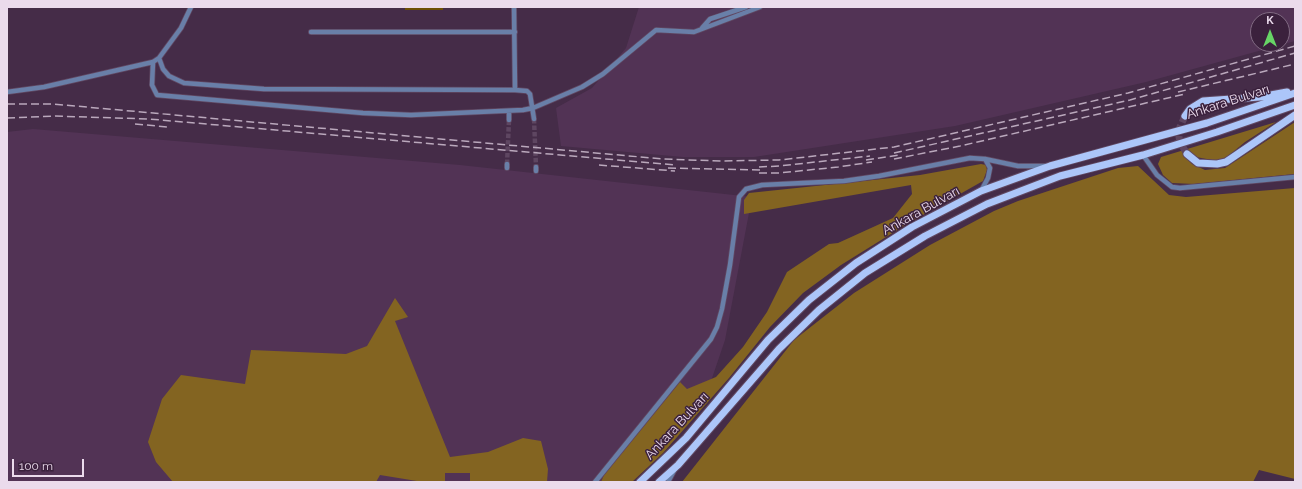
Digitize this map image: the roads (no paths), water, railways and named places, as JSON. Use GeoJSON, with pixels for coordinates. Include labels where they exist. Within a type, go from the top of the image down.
{"type":"FeatureCollection","features":[{"type":"Feature","properties":{"kind":"main road"},"geometry":{"type":"LineString","coordinates":[[1185,116],[1190,109],[1203,101],[1260,97],[1295,91]]}},
{"type":"Feature","properties":{"kind":"main road","name":"Ankara Bulvarı"},"geometry":{"type":"LineString","coordinates":[[640,482],[686,438],[768,340],[809,300],[856,263],[899,235],[981,191],[1050,166],[1206,123],[1295,91]]}},
{"type":"Feature","properties":{"kind":"main road","name":"Ankara Bulvarı"},"geometry":{"type":"LineString","coordinates":[[659,482],[678,465],[779,349],[819,310],[865,273],[925,236],[987,204],[1060,176],[1143,155],[1218,132],[1295,105]]}},
{"type":"Feature","properties":{"kind":"main road"},"geometry":{"type":"LineString","coordinates":[[1187,154],[1198,163],[1217,164],[1226,162],[1295,115]]}},
{"type":"Feature","properties":{"kind":"street"},"geometry":{"type":"LineString","coordinates":[[7,92],[44,87],[153,62],[159,58],[181,28],[191,7]]}},
{"type":"Feature","properties":{"kind":"street"},"geometry":{"type":"LineString","coordinates":[[514,7],[515,90]]}},
{"type":"Feature","properties":{"kind":"street"},"geometry":{"type":"LineString","coordinates":[[701,29],[710,19],[746,7]]}},
{"type":"Feature","properties":{"kind":"street"},"geometry":{"type":"LineString","coordinates":[[153,62],[152,85],[157,95],[363,113],[411,115],[509,111],[533,108],[582,87],[603,74],[656,30],[667,29],[680,32],[694,32],[760,7]]}},
{"type":"Feature","properties":{"kind":"street"},"geometry":{"type":"LineString","coordinates":[[311,32],[514,32]]}},
{"type":"Feature","properties":{"kind":"street"},"geometry":{"type":"LineString","coordinates":[[159,58],[163,69],[169,76],[184,83],[264,88],[515,90],[530,94],[534,119]]}},
{"type":"Feature","properties":{"kind":"street"},"geometry":{"type":"LineString","coordinates":[[509,111],[509,120]]}},
{"type":"Feature","properties":{"kind":"street"},"geometry":{"type":"LineString","coordinates":[[1143,155],[1157,175],[1172,187],[1180,188],[1295,178]]}},
{"type":"Feature","properties":{"kind":"street"},"geometry":{"type":"LineString","coordinates":[[595,482],[711,339],[717,327],[722,309],[730,265],[739,197],[746,189],[762,185],[844,182],[970,158],[985,159],[1018,166],[1050,166]]}},
{"type":"Feature","properties":{"kind":"street"},"geometry":{"type":"LineString","coordinates":[[981,191],[988,178],[990,168],[985,159]]}},
{"type":"Feature","properties":{"kind":"street"},"geometry":{"type":"LineString","coordinates":[[668,482],[678,465]]}},
{"type":"Feature","properties":{"kind":"tunnel"},"geometry":{"type":"LineString","coordinates":[[1185,116],[1180,127],[1179,137],[1180,142],[1187,154]]}},
{"type":"Feature","properties":{"kind":"tunnel"},"geometry":{"type":"LineString","coordinates":[[534,119],[536,167]]}},
{"type":"Feature","properties":{"kind":"tunnel"},"geometry":{"type":"LineString","coordinates":[[507,164],[509,120]]}},
{"type":"Feature","properties":{"kind":"railway"},"geometry":{"type":"LineString","coordinates":[[7,104],[53,104],[663,159],[721,161],[779,160],[894,147],[1128,93],[1295,46]]}},
{"type":"Feature","properties":{"kind":"railway"},"geometry":{"type":"LineString","coordinates":[[894,153],[1130,100],[1295,53]]}},
{"type":"Feature","properties":{"kind":"railway"},"geometry":{"type":"LineString","coordinates":[[1178,92],[1295,64]]}},
{"type":"Feature","properties":{"kind":"railway"},"geometry":{"type":"LineString","coordinates":[[894,159],[960,146],[1185,94]]}},
{"type":"Feature","properties":{"kind":"railway"},"geometry":{"type":"LineString","coordinates":[[7,118],[55,116],[149,119],[675,165]]}},
{"type":"Feature","properties":{"kind":"railway"},"geometry":{"type":"LineString","coordinates":[[135,124],[167,127]]}},
{"type":"Feature","properties":{"kind":"railway"},"geometry":{"type":"LineString","coordinates":[[866,160],[899,155]]}},
{"type":"Feature","properties":{"kind":"railway"},"geometry":{"type":"LineString","coordinates":[[759,167],[870,156]]}},
{"type":"Feature","properties":{"kind":"railway"},"geometry":{"type":"LineString","coordinates":[[759,173],[779,173],[872,162]]}},
{"type":"Feature","properties":{"kind":"railway"},"geometry":{"type":"LineString","coordinates":[[599,165],[675,171]]}},
{"type":"Feature","properties":{"kind":"railway"},"geometry":{"type":"LineString","coordinates":[[668,168],[764,170]]}}]}
